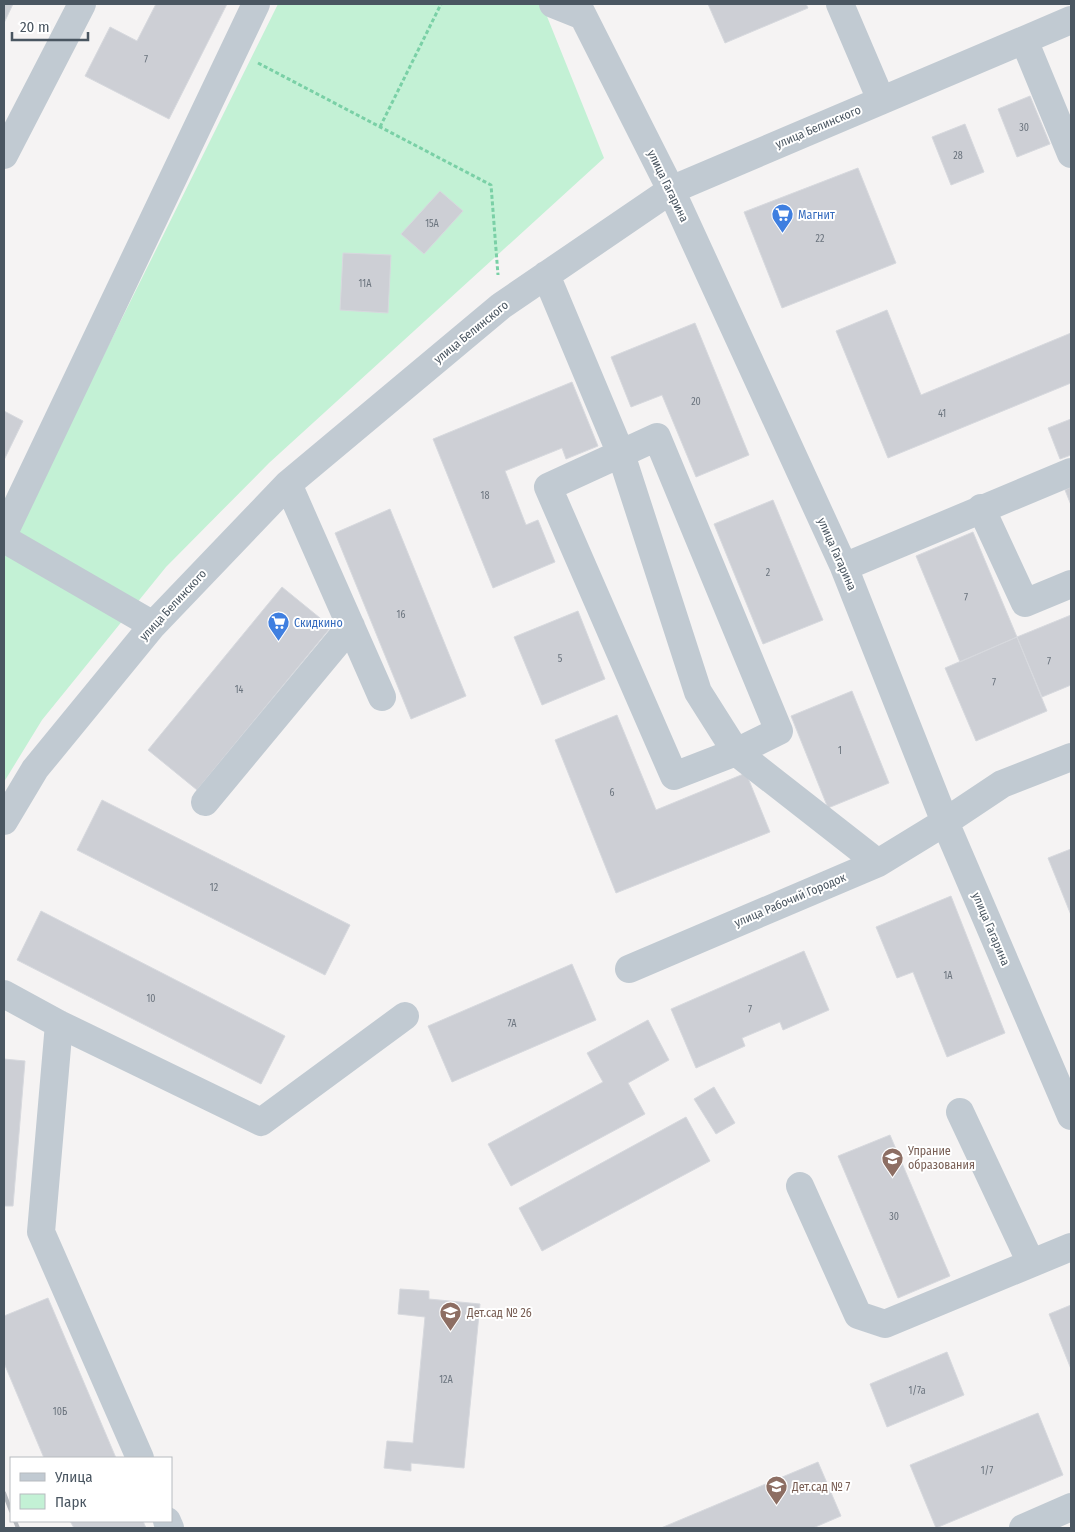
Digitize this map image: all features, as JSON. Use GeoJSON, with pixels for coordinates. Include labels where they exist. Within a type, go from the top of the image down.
{"type":"FeatureCollection","features":[{"type":"Feature","properties":{"kind":"street"},"geometry":{"type":"LineString","coordinates":[[4,155],[82,4]]}},
{"type":"Feature","properties":{"kind":"street"},"geometry":{"type":"LineString","coordinates":[[4,533],[256,4]]}},
{"type":"Feature","properties":{"kind":"street"},"geometry":{"type":"LineString","coordinates":[[553,4],[580,10]]}},
{"type":"Feature","properties":{"kind":"street"},"geometry":{"type":"LineString","coordinates":[[840,4],[881,100]]}},
{"type":"Feature","properties":{"kind":"street","name":"улица Гагарина"},"geometry":{"type":"LineString","coordinates":[[580,10],[671,190],[844,567],[945,822],[1071,1116]]}},
{"type":"Feature","properties":{"kind":"street","name":"улица Белинского"},"geometry":{"type":"LineString","coordinates":[[4,821],[35,769],[153,625],[288,484],[501,306],[671,190],[1071,20]]}},
{"type":"Feature","properties":{"kind":"street"},"geometry":{"type":"LineString","coordinates":[[1024,40],[1071,154]]}},
{"type":"Feature","properties":{"kind":"street"},"geometry":{"type":"LineString","coordinates":[[546,275],[621,454],[698,692],[736,752],[878,862]]}},
{"type":"Feature","properties":{"kind":"street"},"geometry":{"type":"LineString","coordinates":[[657,437],[780,731],[736,752],[674,776],[548,487],[657,437]]}},
{"type":"Feature","properties":{"kind":"street"},"geometry":{"type":"LineString","coordinates":[[844,567],[981,508],[1071,472]]}},
{"type":"Feature","properties":{"kind":"street"},"geometry":{"type":"LineString","coordinates":[[288,484],[382,696]]}},
{"type":"Feature","properties":{"kind":"street"},"geometry":{"type":"LineString","coordinates":[[981,508],[1025,603],[1071,584]]}},
{"type":"Feature","properties":{"kind":"street"},"geometry":{"type":"LineString","coordinates":[[4,539],[153,625]]}},
{"type":"Feature","properties":{"kind":"street"},"geometry":{"type":"LineString","coordinates":[[205,802],[351,626]]}},
{"type":"Feature","properties":{"kind":"street","name":"улица Рабочий Городок"},"geometry":{"type":"LineString","coordinates":[[629,969],[878,862],[945,822],[1002,784],[1071,757]]}},
{"type":"Feature","properties":{"kind":"street"},"geometry":{"type":"LineString","coordinates":[[4,994],[59,1024],[261,1122],[406,1016]]}},
{"type":"Feature","properties":{"kind":"street"},"geometry":{"type":"LineString","coordinates":[[59,1024],[41,1232],[140,1457]]}},
{"type":"Feature","properties":{"kind":"street"},"geometry":{"type":"LineString","coordinates":[[960,1112],[1031,1263]]}},
{"type":"Feature","properties":{"kind":"street"},"geometry":{"type":"LineString","coordinates":[[800,1186],[858,1315],[885,1324],[1071,1247]]}},
{"type":"Feature","properties":{"kind":"street"},"geometry":{"type":"LineString","coordinates":[[1023,1528],[1071,1507]]}},
{"type":"Feature","properties":{"kind":"path"},"geometry":{"type":"LineString","coordinates":[[380,127],[441,4]]}},
{"type":"Feature","properties":{"kind":"path"},"geometry":{"type":"LineString","coordinates":[[234,50],[491,185],[501,306]]}},
{"type":"Feature","properties":{"kind":"green space"},"geometry":{"type":"Polygon","coordinates":[[[278,4],[542,4],[604,158],[269,463],[166,567],[42,720],[4,782],[4,556],[278,4]]]}},
{"type":"Feature","properties":{"kind":"building"},"geometry":{"type":"Polygon","coordinates":[[[4,4],[13,4],[4,23],[4,4]]]}},
{"type":"Feature","properties":{"kind":"building"},"geometry":{"type":"Polygon","coordinates":[[[156,4],[227,4],[169,119],[85,76],[110,27],[137,41],[156,4]]]}},
{"type":"Feature","properties":{"kind":"building"},"geometry":{"type":"Polygon","coordinates":[[[708,4],[806,4],[808,8],[725,43],[708,4]]]}},
{"type":"Feature","properties":{"kind":"building"},"geometry":{"type":"Polygon","coordinates":[[[1030,96],[1050,144],[1017,157],[998,109],[1030,96]]]}},
{"type":"Feature","properties":{"kind":"building"},"geometry":{"type":"Polygon","coordinates":[[[965,124],[984,172],[951,185],[932,137],[965,124]]]}},
{"type":"Feature","properties":{"kind":"building"},"geometry":{"type":"Polygon","coordinates":[[[858,168],[896,263],[782,308],[744,212],[858,168]]]}},
{"type":"Feature","properties":{"kind":"building"},"geometry":{"type":"Polygon","coordinates":[[[440,191],[463,211],[424,254],[401,234],[440,191]]]}},
{"type":"Feature","properties":{"kind":"building"},"geometry":{"type":"Polygon","coordinates":[[[343,253],[391,255],[388,313],[340,310],[343,253]]]}},
{"type":"Feature","properties":{"kind":"building"},"geometry":{"type":"Polygon","coordinates":[[[887,310],[921,395],[1071,333],[1071,383],[888,458],[836,331],[887,310]]]}},
{"type":"Feature","properties":{"kind":"building"},"geometry":{"type":"Polygon","coordinates":[[[695,323],[749,455],[696,477],[662,395],[631,407],[611,357],[695,323]]]}},
{"type":"Feature","properties":{"kind":"building"},"geometry":{"type":"Polygon","coordinates":[[[572,382],[598,446],[566,459],[562,448],[505,471],[526,525],[538,520],[555,562],[493,588],[433,439],[572,382]]]}},
{"type":"Feature","properties":{"kind":"building"},"geometry":{"type":"Polygon","coordinates":[[[4,411],[23,421],[4,460],[4,411]]]}},
{"type":"Feature","properties":{"kind":"building"},"geometry":{"type":"Polygon","coordinates":[[[1071,419],[1071,455],[1060,459],[1048,428],[1071,419]]]}},
{"type":"Feature","properties":{"kind":"building"},"geometry":{"type":"Polygon","coordinates":[[[1071,487],[1071,505],[1065,490],[1071,487]]]}},
{"type":"Feature","properties":{"kind":"building"},"geometry":{"type":"Polygon","coordinates":[[[773,500],[823,620],[763,644],[714,524],[773,500]]]}},
{"type":"Feature","properties":{"kind":"building"},"geometry":{"type":"Polygon","coordinates":[[[390,509],[466,696],[411,719],[335,533],[390,509]]]}},
{"type":"Feature","properties":{"kind":"building"},"geometry":{"type":"Polygon","coordinates":[[[973,532],[1017,637],[960,662],[916,556],[973,532]]]}},
{"type":"Feature","properties":{"kind":"building"},"geometry":{"type":"Polygon","coordinates":[[[282,587],[331,627],[197,790],[148,750],[282,587]]]}},
{"type":"Feature","properties":{"kind":"building"},"geometry":{"type":"Polygon","coordinates":[[[578,611],[605,679],[542,705],[514,637],[578,611]]]}},
{"type":"Feature","properties":{"kind":"building"},"geometry":{"type":"Polygon","coordinates":[[[1071,615],[1071,685],[1042,697],[1017,637],[1071,615]]]}},
{"type":"Feature","properties":{"kind":"building"},"geometry":{"type":"Polygon","coordinates":[[[1017,637],[1047,711],[976,741],[945,668],[1017,637]]]}},
{"type":"Feature","properties":{"kind":"building"},"geometry":{"type":"Polygon","coordinates":[[[852,691],[889,783],[828,808],[791,716],[852,691]]]}},
{"type":"Feature","properties":{"kind":"building"},"geometry":{"type":"Polygon","coordinates":[[[617,715],[656,810],[746,773],[770,832],[616,893],[555,740],[617,715]]]}},
{"type":"Feature","properties":{"kind":"building"},"geometry":{"type":"Polygon","coordinates":[[[102,800],[350,925],[325,975],[77,850],[102,800]]]}},
{"type":"Feature","properties":{"kind":"building"},"geometry":{"type":"Polygon","coordinates":[[[1071,849],[1071,915],[1048,858],[1071,849]]]}},
{"type":"Feature","properties":{"kind":"building"},"geometry":{"type":"Polygon","coordinates":[[[951,896],[1005,1033],[947,1057],[913,972],[897,978],[876,927],[951,896]]]}},
{"type":"Feature","properties":{"kind":"building"},"geometry":{"type":"Polygon","coordinates":[[[41,911],[285,1036],[261,1084],[17,960],[41,911]]]}},
{"type":"Feature","properties":{"kind":"building"},"geometry":{"type":"Polygon","coordinates":[[[804,951],[829,1010],[783,1030],[780,1022],[742,1038],[745,1046],[696,1068],[671,1009],[804,951]]]}},
{"type":"Feature","properties":{"kind":"building"},"geometry":{"type":"Polygon","coordinates":[[[572,964],[596,1020],[452,1082],[428,1026],[572,964]]]}},
{"type":"Feature","properties":{"kind":"building"},"geometry":{"type":"Polygon","coordinates":[[[648,1020],[669,1060],[628,1083],[645,1114],[511,1186],[488,1144],[603,1082],[587,1053],[648,1020]]]}},
{"type":"Feature","properties":{"kind":"building"},"geometry":{"type":"Polygon","coordinates":[[[4,1059],[25,1061],[13,1206],[4,1206],[4,1059]]]}},
{"type":"Feature","properties":{"kind":"building"},"geometry":{"type":"Polygon","coordinates":[[[714,1087],[735,1123],[716,1134],[694,1099],[714,1087]]]}},
{"type":"Feature","properties":{"kind":"building"},"geometry":{"type":"Polygon","coordinates":[[[686,1117],[710,1161],[542,1251],[519,1208],[686,1117]]]}},
{"type":"Feature","properties":{"kind":"building"},"geometry":{"type":"Polygon","coordinates":[[[890,1135],[950,1276],[898,1298],[838,1156],[890,1135]]]}},
{"type":"Feature","properties":{"kind":"building"},"geometry":{"type":"Polygon","coordinates":[[[400,1289],[429,1291],[429,1299],[480,1304],[464,1468],[411,1463],[411,1471],[384,1468],[387,1441],[413,1443],[425,1317],[398,1314],[400,1289]]]}},
{"type":"Feature","properties":{"kind":"building"},"geometry":{"type":"Polygon","coordinates":[[[48,1298],[116,1457],[44,1457],[4,1363],[4,1316],[48,1298]]]}},
{"type":"Feature","properties":{"kind":"building"},"geometry":{"type":"Polygon","coordinates":[[[1071,1305],[1071,1369],[1049,1314],[1071,1305]]]}},
{"type":"Feature","properties":{"kind":"building"},"geometry":{"type":"Polygon","coordinates":[[[947,1352],[964,1395],[887,1427],[870,1384],[947,1352]]]}},
{"type":"Feature","properties":{"kind":"building"},"geometry":{"type":"Polygon","coordinates":[[[1038,1413],[1063,1475],[936,1528],[910,1465],[1038,1413]]]}},
{"type":"Feature","properties":{"kind":"building"},"geometry":{"type":"Polygon","coordinates":[[[818,1462],[841,1516],[813,1528],[661,1528],[818,1462]]]}},
{"type":"Feature","properties":{"kind":"building"},"geometry":{"type":"Polygon","coordinates":[[[71,1522],[143,1522],[146,1528],[74,1528],[71,1522]]]}},
{"type":"Feature","properties":{"kind":"railway"},"geometry":{"type":"LineString","coordinates":[[4,1493],[10,1508]]}},
{"type":"Feature","properties":{"kind":"railway"},"geometry":{"type":"LineString","coordinates":[[15,1522],[18,1528]]}},
{"type":"Feature","properties":{"kind":"place","name":"Магнит"},"geometry":{"type":"Point","coordinates":[782,234]}},
{"type":"Feature","properties":{"kind":"place","name":"Скидкино"},"geometry":{"type":"Point","coordinates":[278,642]}},
{"type":"Feature","properties":{"kind":"place","name":"Упрание образования"},"geometry":{"type":"Point","coordinates":[892,1177]}},
{"type":"Feature","properties":{"kind":"place","name":"Дет.сад № 26"},"geometry":{"type":"Point","coordinates":[451,1332]}},
{"type":"Feature","properties":{"kind":"place","name":"Дет.сад № 7"},"geometry":{"type":"Point","coordinates":[776,1506]}}]}
